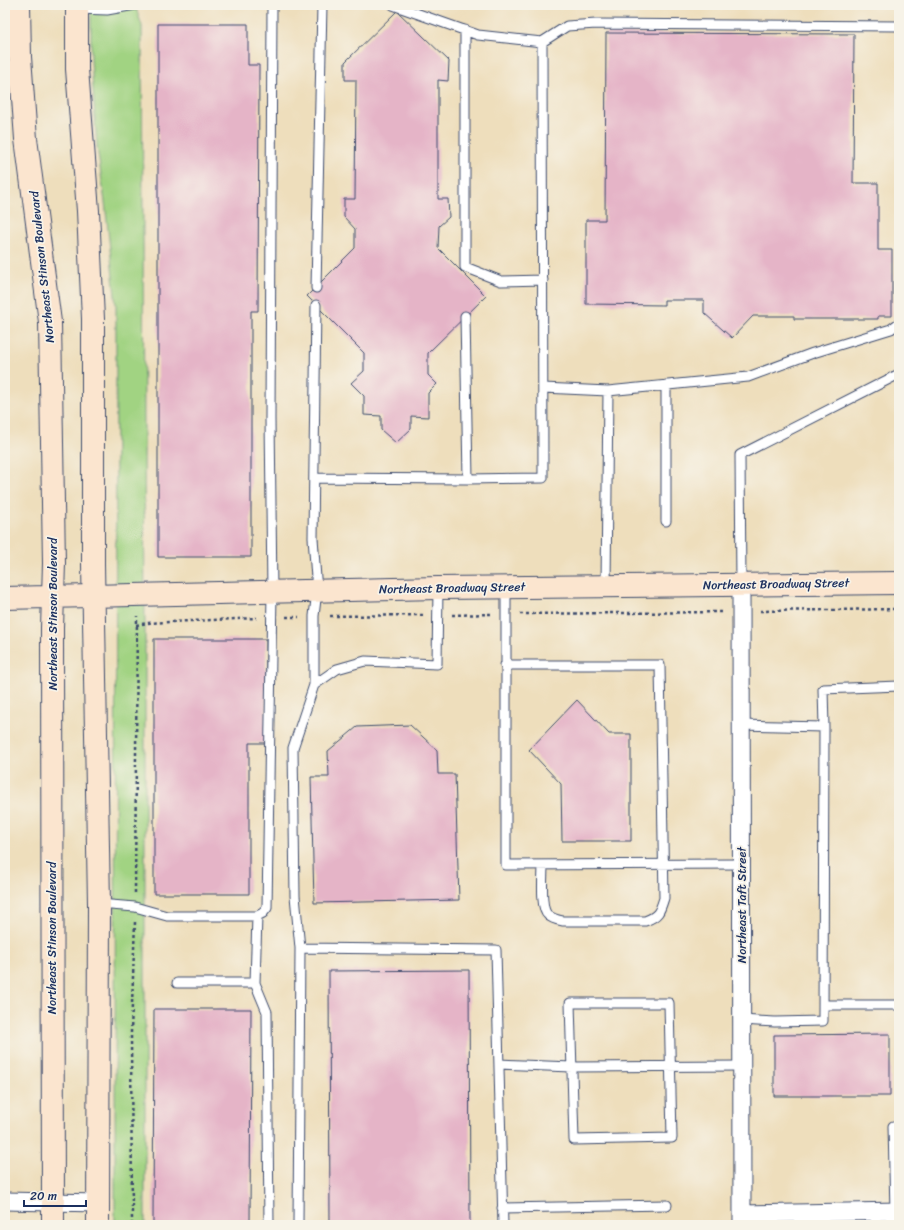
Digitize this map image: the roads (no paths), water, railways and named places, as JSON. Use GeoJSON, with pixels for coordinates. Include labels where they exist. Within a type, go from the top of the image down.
{"type":"FeatureCollection","features":[{"type":"Feature","properties":{"kind":"main road","name":"Northeast Stinson Boulevard"},"geometry":{"type":"LineString","coordinates":[[19,5],[20,57],[26,139],[50,322],[54,563],[52,597],[53,1225]]}},
{"type":"Feature","properties":{"kind":"main road"},"geometry":{"type":"LineString","coordinates":[[77,7],[77,69],[88,211],[93,319],[94,596],[98,904],[98,1225]]}},
{"type":"Feature","properties":{"kind":"main road","name":"Northeast Broadway Street"},"geometry":{"type":"LineString","coordinates":[[5,598],[438,588],[899,583]]}},
{"type":"Feature","properties":{"kind":"street","name":"Northeast Taft Street"},"geometry":{"type":"LineString","coordinates":[[741,585],[742,1220]]}},
{"type":"Feature","properties":{"kind":"street"},"geometry":{"type":"LineString","coordinates":[[5,1201],[98,1203]]}},
{"type":"Feature","properties":{"kind":"street"},"geometry":{"type":"LineString","coordinates":[[742,1220],[875,1218],[897,1212]]}},
{"type":"Feature","properties":{"kind":"lane"},"geometry":{"type":"LineString","coordinates":[[77,7],[107,10],[135,5]]}},
{"type":"Feature","properties":{"kind":"lane"},"geometry":{"type":"LineString","coordinates":[[98,904],[135,907],[167,916],[257,916],[263,913],[267,908],[272,592],[270,426],[272,5]]}},
{"type":"Feature","properties":{"kind":"lane"},"geometry":{"type":"LineString","coordinates":[[316,288],[322,5]]}},
{"type":"Feature","properties":{"kind":"lane"},"geometry":{"type":"LineString","coordinates":[[392,5],[478,35],[542,42],[567,26],[596,24],[899,26]]}},
{"type":"Feature","properties":{"kind":"lane"},"geometry":{"type":"LineString","coordinates":[[465,30],[465,271],[501,281],[543,280]]}},
{"type":"Feature","properties":{"kind":"lane"},"geometry":{"type":"LineString","coordinates":[[315,478],[468,480],[543,478],[542,42]]}},
{"type":"Feature","properties":{"kind":"lane"},"geometry":{"type":"LineString","coordinates":[[298,1225],[300,948],[295,896],[293,748],[314,684],[314,616],[317,591],[313,545],[316,305]]}},
{"type":"Feature","properties":{"kind":"lane"},"geometry":{"type":"LineString","coordinates":[[465,316],[468,480]]}},
{"type":"Feature","properties":{"kind":"lane"},"geometry":{"type":"LineString","coordinates":[[543,388],[608,391],[748,377],[813,353],[891,329],[899,323]]}},
{"type":"Feature","properties":{"kind":"lane"},"geometry":{"type":"LineString","coordinates":[[741,585],[740,455],[899,374]]}},
{"type":"Feature","properties":{"kind":"lane"},"geometry":{"type":"LineString","coordinates":[[666,385],[666,521]]}},
{"type":"Feature","properties":{"kind":"lane"},"geometry":{"type":"LineString","coordinates":[[606,586],[608,391]]}},
{"type":"Feature","properties":{"kind":"lane"},"geometry":{"type":"LineString","coordinates":[[314,684],[337,669],[365,661],[437,664],[438,588]]}},
{"type":"Feature","properties":{"kind":"lane"},"geometry":{"type":"LineString","coordinates":[[506,588],[506,865],[741,864]]}},
{"type":"Feature","properties":{"kind":"lane"},"geometry":{"type":"LineString","coordinates":[[506,665],[660,665],[664,864],[664,898],[660,910],[655,918],[645,921],[563,921],[553,919],[547,915],[543,908],[543,865]]}},
{"type":"Feature","properties":{"kind":"lane"},"geometry":{"type":"LineString","coordinates":[[742,1020],[775,1022],[823,1021],[823,689],[899,686]]}},
{"type":"Feature","properties":{"kind":"lane"},"geometry":{"type":"LineString","coordinates":[[741,725],[824,727]]}},
{"type":"Feature","properties":{"kind":"lane"},"geometry":{"type":"LineString","coordinates":[[257,916],[255,983],[267,1012],[269,1225]]}},
{"type":"Feature","properties":{"kind":"lane"},"geometry":{"type":"LineString","coordinates":[[300,948],[496,950],[503,1225]]}},
{"type":"Feature","properties":{"kind":"lane"},"geometry":{"type":"LineString","coordinates":[[177,983],[255,983]]}},
{"type":"Feature","properties":{"kind":"lane"},"geometry":{"type":"LineString","coordinates":[[570,1003],[669,1003],[669,1066],[672,1138],[574,1140],[570,1003]]}},
{"type":"Feature","properties":{"kind":"lane"},"geometry":{"type":"LineString","coordinates":[[823,1005],[899,1005]]}},
{"type":"Feature","properties":{"kind":"lane"},"geometry":{"type":"LineString","coordinates":[[499,1064],[572,1067],[742,1066]]}},
{"type":"Feature","properties":{"kind":"lane"},"geometry":{"type":"LineString","coordinates":[[897,1212],[893,1126],[899,1126]]}},
{"type":"Feature","properties":{"kind":"lane"},"geometry":{"type":"LineString","coordinates":[[502,1208],[667,1205]]}}]}
